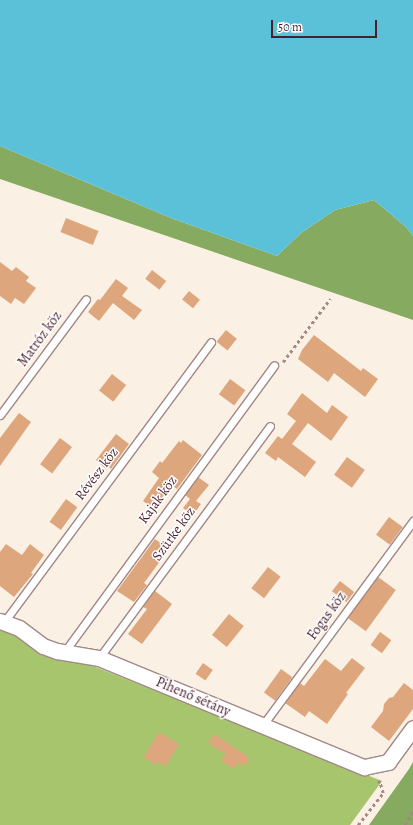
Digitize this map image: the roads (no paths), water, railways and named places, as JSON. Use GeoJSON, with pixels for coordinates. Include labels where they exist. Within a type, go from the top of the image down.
{"type":"FeatureCollection","features":[{"type":"Feature","properties":{"kind":"street","name":"Pihenő sétány"},"geometry":{"type":"LineString","coordinates":[[2,621],[19,628],[43,646],[99,658],[364,767],[388,762],[413,728]]}},
{"type":"Feature","properties":{"kind":"lane","name":"Matróz köz"},"geometry":{"type":"LineString","coordinates":[[0,415],[86,299]]}},
{"type":"Feature","properties":{"kind":"lane","name":"Révész köz"},"geometry":{"type":"LineString","coordinates":[[2,621],[211,342]]}},
{"type":"Feature","properties":{"kind":"lane","name":"Kajak köz"},"geometry":{"type":"LineString","coordinates":[[64,651],[274,366]]}},
{"type":"Feature","properties":{"kind":"lane","name":"Szürke köz"},"geometry":{"type":"LineString","coordinates":[[99,658],[270,426]]}},
{"type":"Feature","properties":{"kind":"lane","name":"Fogas köz"},"geometry":{"type":"LineString","coordinates":[[262,726],[413,521]]}},
{"type":"Feature","properties":{"kind":"water"},"geometry":{"type":"Polygon","coordinates":[[[0,0],[413,0],[413,236],[406,227],[374,200],[335,210],[301,233],[277,256],[171,218],[0,146],[0,0]]]}}]}
